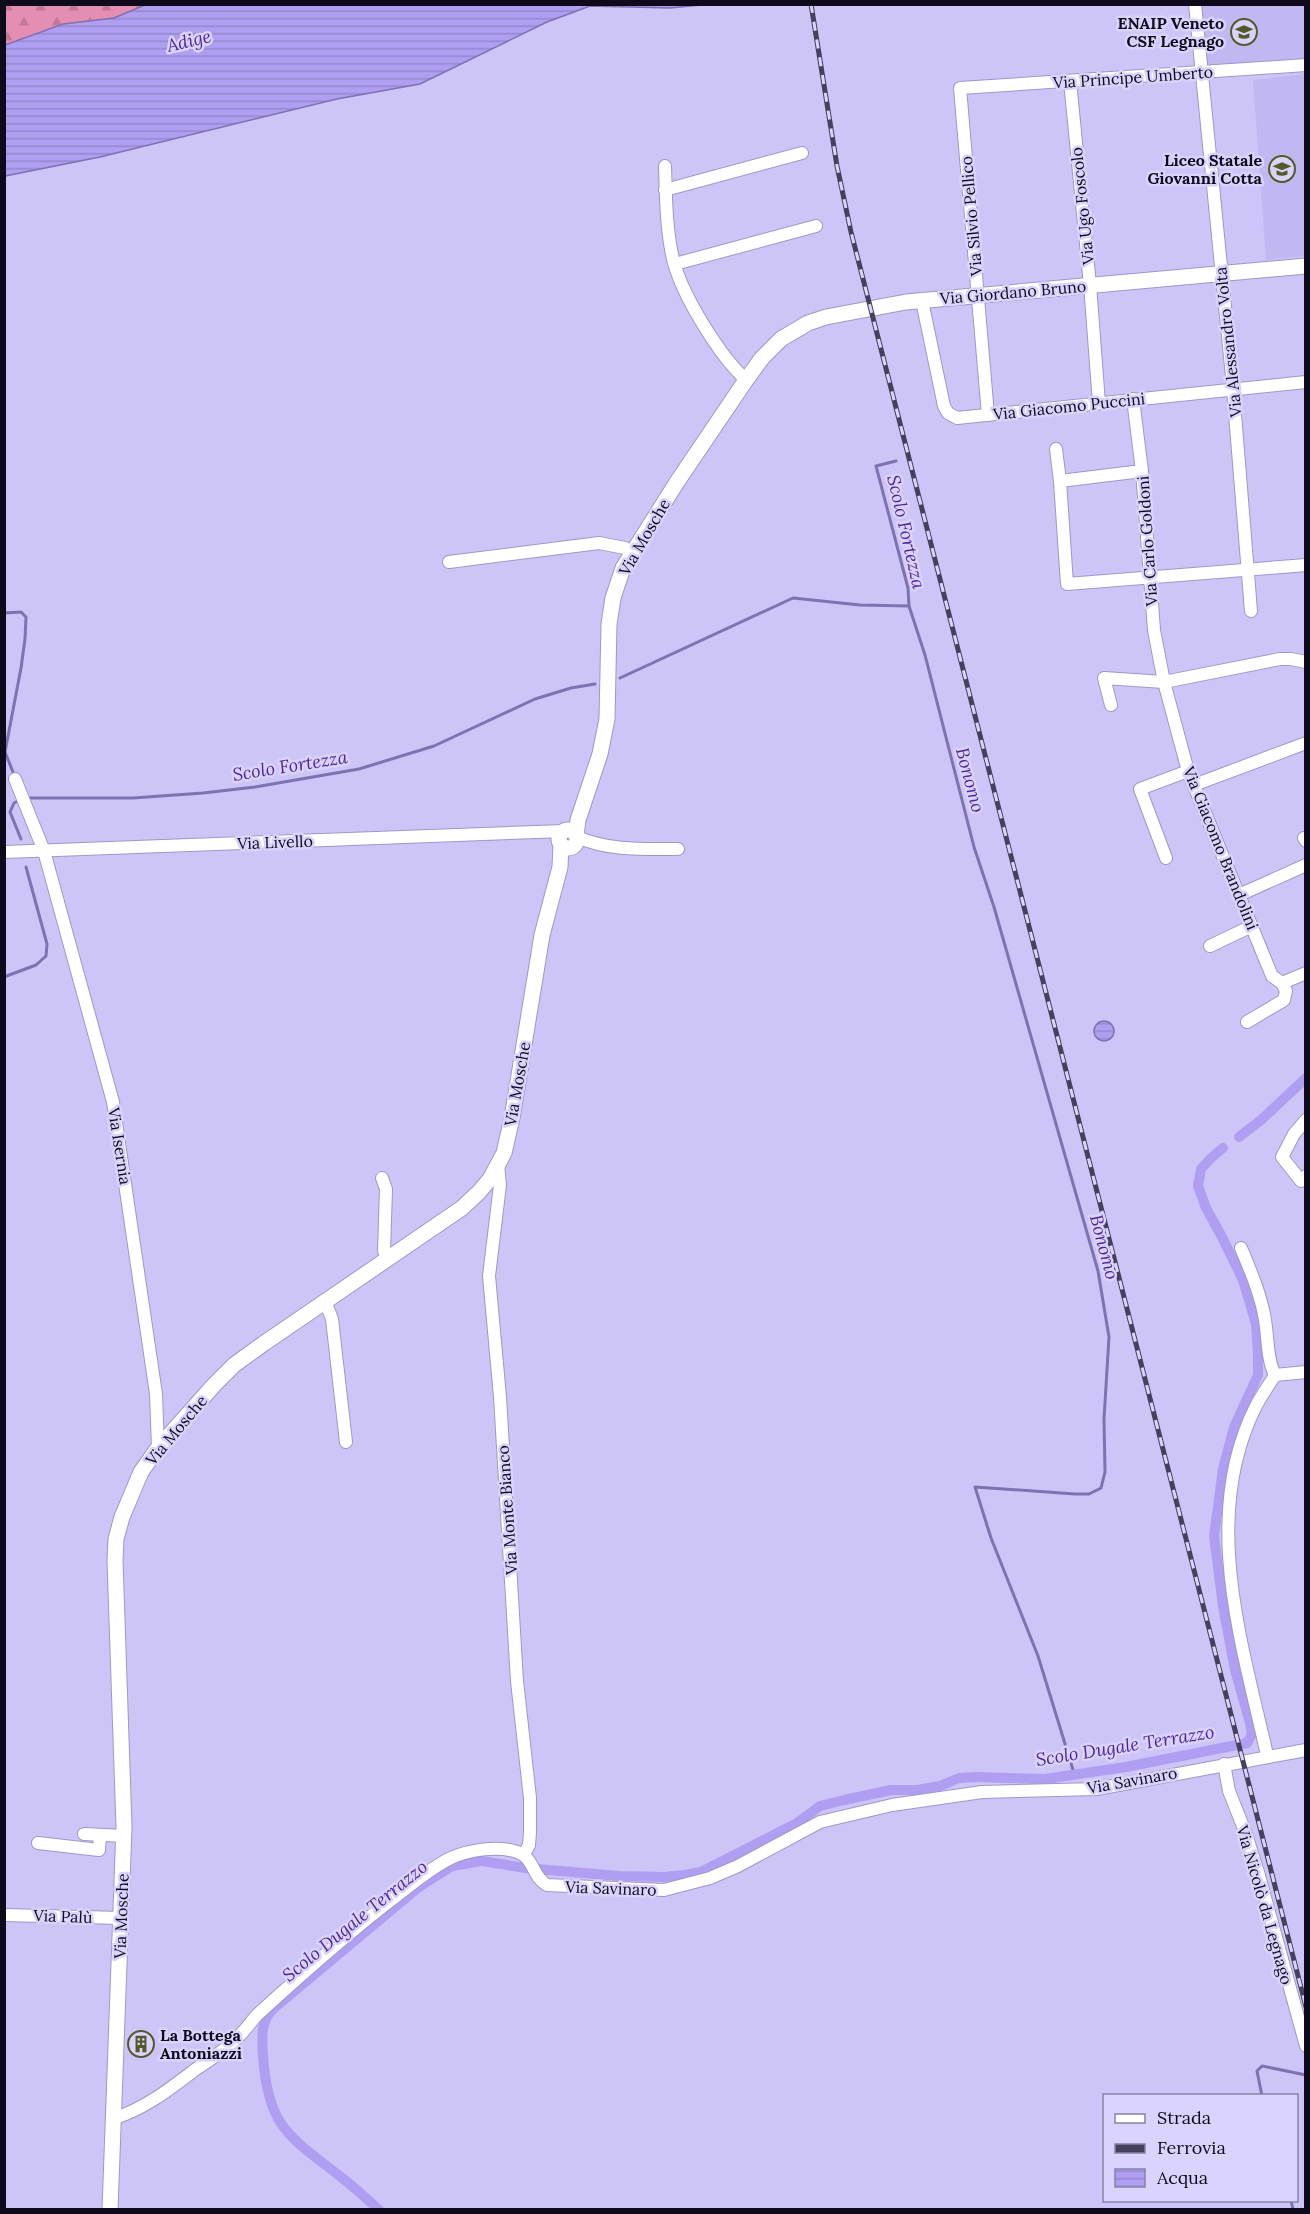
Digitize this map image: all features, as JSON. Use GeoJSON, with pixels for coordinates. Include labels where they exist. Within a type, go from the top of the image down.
{"type":"FeatureCollection","features":[{"type":"Feature","properties":{"kind":"main road","name":"Via Giordano Bruno"},"geometry":{"type":"LineString","coordinates":[[746,380],[762,358],[782,339],[808,323],[879,306],[1305,266]]}},
{"type":"Feature","properties":{"kind":"main road","name":"Via Mosche"},"geometry":{"type":"LineString","coordinates":[[110,2210],[124,1836],[115,1562],[116,1539],[122,1517],[135,1485],[149,1460],[234,1365],[462,1208],[479,1192],[498,1164],[504,1153],[512,1118],[542,935],[560,867],[600,754],[607,719],[609,624],[617,584],[634,548],[746,380]]}},
{"type":"Feature","properties":{"kind":"street","name":"Via Alessandro Volta"},"geometry":{"type":"LineString","coordinates":[[1195,4],[1251,611]]}},
{"type":"Feature","properties":{"kind":"street","name":"Via Principe Umberto"},"geometry":{"type":"LineString","coordinates":[[960,88],[1305,65]]}},
{"type":"Feature","properties":{"kind":"street","name":"Via Ugo Foscolo"},"geometry":{"type":"LineString","coordinates":[[1070,81],[1099,403]]}},
{"type":"Feature","properties":{"kind":"street","name":"Via Silvio Pellico"},"geometry":{"type":"LineString","coordinates":[[960,88],[988,415]]}},
{"type":"Feature","properties":{"kind":"street"},"geometry":{"type":"LineString","coordinates":[[665,190],[802,153]]}},
{"type":"Feature","properties":{"kind":"street"},"geometry":{"type":"LineString","coordinates":[[665,166],[665,190],[675,264],[694,307],[718,350],[732,368],[746,380]]}},
{"type":"Feature","properties":{"kind":"street"},"geometry":{"type":"LineString","coordinates":[[675,264],[816,226]]}},
{"type":"Feature","properties":{"kind":"street","name":"Via Giacomo Puccini"},"geometry":{"type":"LineString","coordinates":[[922,301],[946,410],[957,418],[1305,382]]}},
{"type":"Feature","properties":{"kind":"street","name":"Via Carlo Goldoni"},"geometry":{"type":"LineString","coordinates":[[1133,399],[1142,471],[1148,578],[1154,630],[1164,682]]}},
{"type":"Feature","properties":{"kind":"street"},"geometry":{"type":"LineString","coordinates":[[1056,449],[1067,584],[1305,565]]}},
{"type":"Feature","properties":{"kind":"street"},"geometry":{"type":"LineString","coordinates":[[1060,481],[1142,471]]}},
{"type":"Feature","properties":{"kind":"street"},"geometry":{"type":"LineString","coordinates":[[449,562],[599,543],[625,548]]}},
{"type":"Feature","properties":{"kind":"street"},"geometry":{"type":"LineString","coordinates":[[1111,705],[1104,678],[1164,682],[1280,659],[1305,662]]}},
{"type":"Feature","properties":{"kind":"street","name":"Via Giacomo Brandolini"},"geometry":{"type":"LineString","coordinates":[[1164,682],[1188,771],[1272,976],[1282,983]]}},
{"type":"Feature","properties":{"kind":"street"},"geometry":{"type":"LineString","coordinates":[[1194,785],[1305,743]]}},
{"type":"Feature","properties":{"kind":"street"},"geometry":{"type":"LineString","coordinates":[[1166,858],[1140,789],[1188,771]]}},
{"type":"Feature","properties":{"kind":"street","name":"Via Isernia"},"geometry":{"type":"LineString","coordinates":[[15,779],[44,851],[113,1102],[156,1394],[158,1448]]}},
{"type":"Feature","properties":{"kind":"street","name":"Via Livello"},"geometry":{"type":"LineString","coordinates":[[4,852],[546,832],[624,848],[678,849]]}},
{"type":"Feature","properties":{"kind":"street"},"geometry":{"type":"LineString","coordinates":[[1239,895],[1305,865]]}},
{"type":"Feature","properties":{"kind":"street"},"geometry":{"type":"LineString","coordinates":[[1210,946],[1252,926]]}},
{"type":"Feature","properties":{"kind":"street"},"geometry":{"type":"LineString","coordinates":[[1247,1022],[1284,1000],[1286,991],[1282,983],[1305,973]]}},
{"type":"Feature","properties":{"kind":"street"},"geometry":{"type":"LineString","coordinates":[[1305,1120],[1294,1134],[1282,1157],[1301,1181],[1305,1176]]}},
{"type":"Feature","properties":{"kind":"street","name":"Via Monte Bianco"},"geometry":{"type":"LineString","coordinates":[[498,1164],[500,1185],[489,1276],[500,1397],[517,1681],[530,1798],[531,1864]]}},
{"type":"Feature","properties":{"kind":"street"},"geometry":{"type":"LineString","coordinates":[[382,1178],[386,1189],[384,1251],[388,1258]]}},
{"type":"Feature","properties":{"kind":"street"},"geometry":{"type":"LineString","coordinates":[[1241,1248],[1260,1296],[1271,1366],[1275,1375]]}},
{"type":"Feature","properties":{"kind":"street"},"geometry":{"type":"LineString","coordinates":[[326,1301],[332,1319],[346,1442]]}},
{"type":"Feature","properties":{"kind":"street"},"geometry":{"type":"LineString","coordinates":[[1275,1375],[1305,1372]]}},
{"type":"Feature","properties":{"kind":"street"},"geometry":{"type":"LineString","coordinates":[[1267,1755],[1241,1638],[1227,1531],[1232,1484],[1239,1449],[1256,1406],[1275,1375]]}},
{"type":"Feature","properties":{"kind":"street","name":"Via Savinaro"},"geometry":{"type":"LineString","coordinates":[[115,2118],[134,2112],[149,2103],[221,2052],[255,2017],[375,1912],[437,1865],[454,1856],[471,1852],[511,1850],[531,1864],[542,1882],[554,1886],[664,1890],[710,1878],[738,1866],[811,1826],[830,1819],[892,1805],[982,1792],[1097,1789],[1267,1755],[1305,1750]]}},
{"type":"Feature","properties":{"kind":"street","name":"Via Nicolò da Legnago"},"geometry":{"type":"LineString","coordinates":[[1224,1764],[1229,1791],[1258,1872],[1305,2046]]}},
{"type":"Feature","properties":{"kind":"street"},"geometry":{"type":"LineString","coordinates":[[84,1834],[124,1836]]}},
{"type":"Feature","properties":{"kind":"street"},"geometry":{"type":"LineString","coordinates":[[38,1843],[99,1850],[100,1834]]}},
{"type":"Feature","properties":{"kind":"street","name":"Via Palù"},"geometry":{"type":"LineString","coordinates":[[4,1915],[121,1918]]}},
{"type":"Feature","properties":{"kind":"shaded area","name":"ENAIP Veneto CSF Legnago"},"geometry":{"type":"Polygon","coordinates":[[[1203,5],[1305,5],[1305,59],[1204,67],[1200,20],[1203,5]]]}},
{"type":"Feature","properties":{"kind":"shaded area","name":"Liceo Statale Giovanni Cotta"},"geometry":{"type":"Polygon","coordinates":[[[1305,74],[1305,256],[1266,260],[1253,80],[1305,74]]]}},
{"type":"Feature","properties":{"kind":"green space"},"geometry":{"type":"Polygon","coordinates":[[[4,5],[145,5],[114,18],[63,24],[5,45],[4,5]]]}},
{"type":"Feature","properties":{"kind":"water","name":"Adige"},"geometry":{"type":"Polygon","coordinates":[[[145,5],[701,5],[670,8],[590,6],[547,22],[420,84],[337,99],[100,157],[5,176],[5,45],[63,24],[114,18],[145,5]]]}},
{"type":"Feature","properties":{"kind":"water"},"geometry":{"type":"Polygon","coordinates":[[[1100,1021],[1108,1021],[1114,1027],[1114,1035],[1108,1041],[1100,1041],[1094,1035],[1094,1027],[1100,1021]]]}},
{"type":"Feature","properties":{"kind":"waterway","name":"Scolo Fortezza"},"geometry":{"type":"LineString","coordinates":[[620,678],[793,598],[860,605],[909,606],[908,588],[876,466],[896,461]]}},
{"type":"Feature","properties":{"kind":"waterway","name":"Bonomo"},"geometry":{"type":"LineString","coordinates":[[909,606],[925,655],[974,847],[994,907],[1098,1271],[1109,1337],[1104,1419],[1105,1472],[1101,1488],[1089,1494],[1075,1494],[975,1487],[991,1538],[1038,1656],[1074,1773]]}},
{"type":"Feature","properties":{"kind":"waterway"},"geometry":{"type":"LineString","coordinates":[[4,613],[21,612],[26,617],[21,668],[5,752],[15,777]]}},
{"type":"Feature","properties":{"kind":"waterway","name":"Scolo Fortezza"},"geometry":{"type":"LineString","coordinates":[[27,798],[133,798],[203,793],[255,787],[359,769],[434,746],[535,699],[571,688],[595,684]]}},
{"type":"Feature","properties":{"kind":"waterway","name":"Scolo Fortezza"},"geometry":{"type":"LineString","coordinates":[[20,800],[14,803],[10,812],[21,839]]}},
{"type":"Feature","properties":{"kind":"waterway","name":"Scolo Fortezza"},"geometry":{"type":"LineString","coordinates":[[4,977],[36,965],[46,956],[47,944],[26,867]]}},
{"type":"Feature","properties":{"kind":"waterway","name":"Scolo Dugale Terrazzo"},"geometry":{"type":"LineString","coordinates":[[1239,1137],[1306,1078]]}},
{"type":"Feature","properties":{"kind":"waterway","name":"Scolo Dugale Terrazzo"},"geometry":{"type":"LineString","coordinates":[[379,2210],[295,2140],[284,2128],[270,2100],[266,2080],[262,2044],[264,2025],[273,2009],[419,1887],[452,1866],[482,1861],[525,1868],[619,1876],[685,1875],[701,1872],[764,1840],[797,1823],[820,1806],[844,1800],[891,1790],[918,1790],[940,1786],[959,1778],[1045,1779],[1126,1767],[1247,1743],[1252,1734],[1235,1670],[1223,1606],[1214,1536],[1223,1469],[1234,1427],[1258,1375],[1258,1354],[1256,1324],[1243,1280],[1206,1208],[1198,1186],[1201,1169],[1223,1148]]}},
{"type":"Feature","properties":{"kind":"waterway"},"geometry":{"type":"LineString","coordinates":[[1262,2094],[1257,2071],[1262,2066],[1306,2075]]}},
{"type":"Feature","properties":{"kind":"waterway"},"geometry":{"type":"LineString","coordinates":[[1291,2202],[1293,2210]]}},
{"type":"Feature","properties":{"kind":"railway"},"geometry":{"type":"LineString","coordinates":[[811,4],[837,166],[851,232],[1306,2007]]}},
{"type":"Feature","properties":{"kind":"place","name":"ENAIP Veneto CSF Legnago"},"geometry":{"type":"Point","coordinates":[1244,32]}},
{"type":"Feature","properties":{"kind":"place","name":"Liceo Statale Giovanni Cotta"},"geometry":{"type":"Point","coordinates":[1282,169]}},
{"type":"Feature","properties":{"kind":"place","name":"La Bottega Antoniazzi"},"geometry":{"type":"Point","coordinates":[141,2044]}}]}
